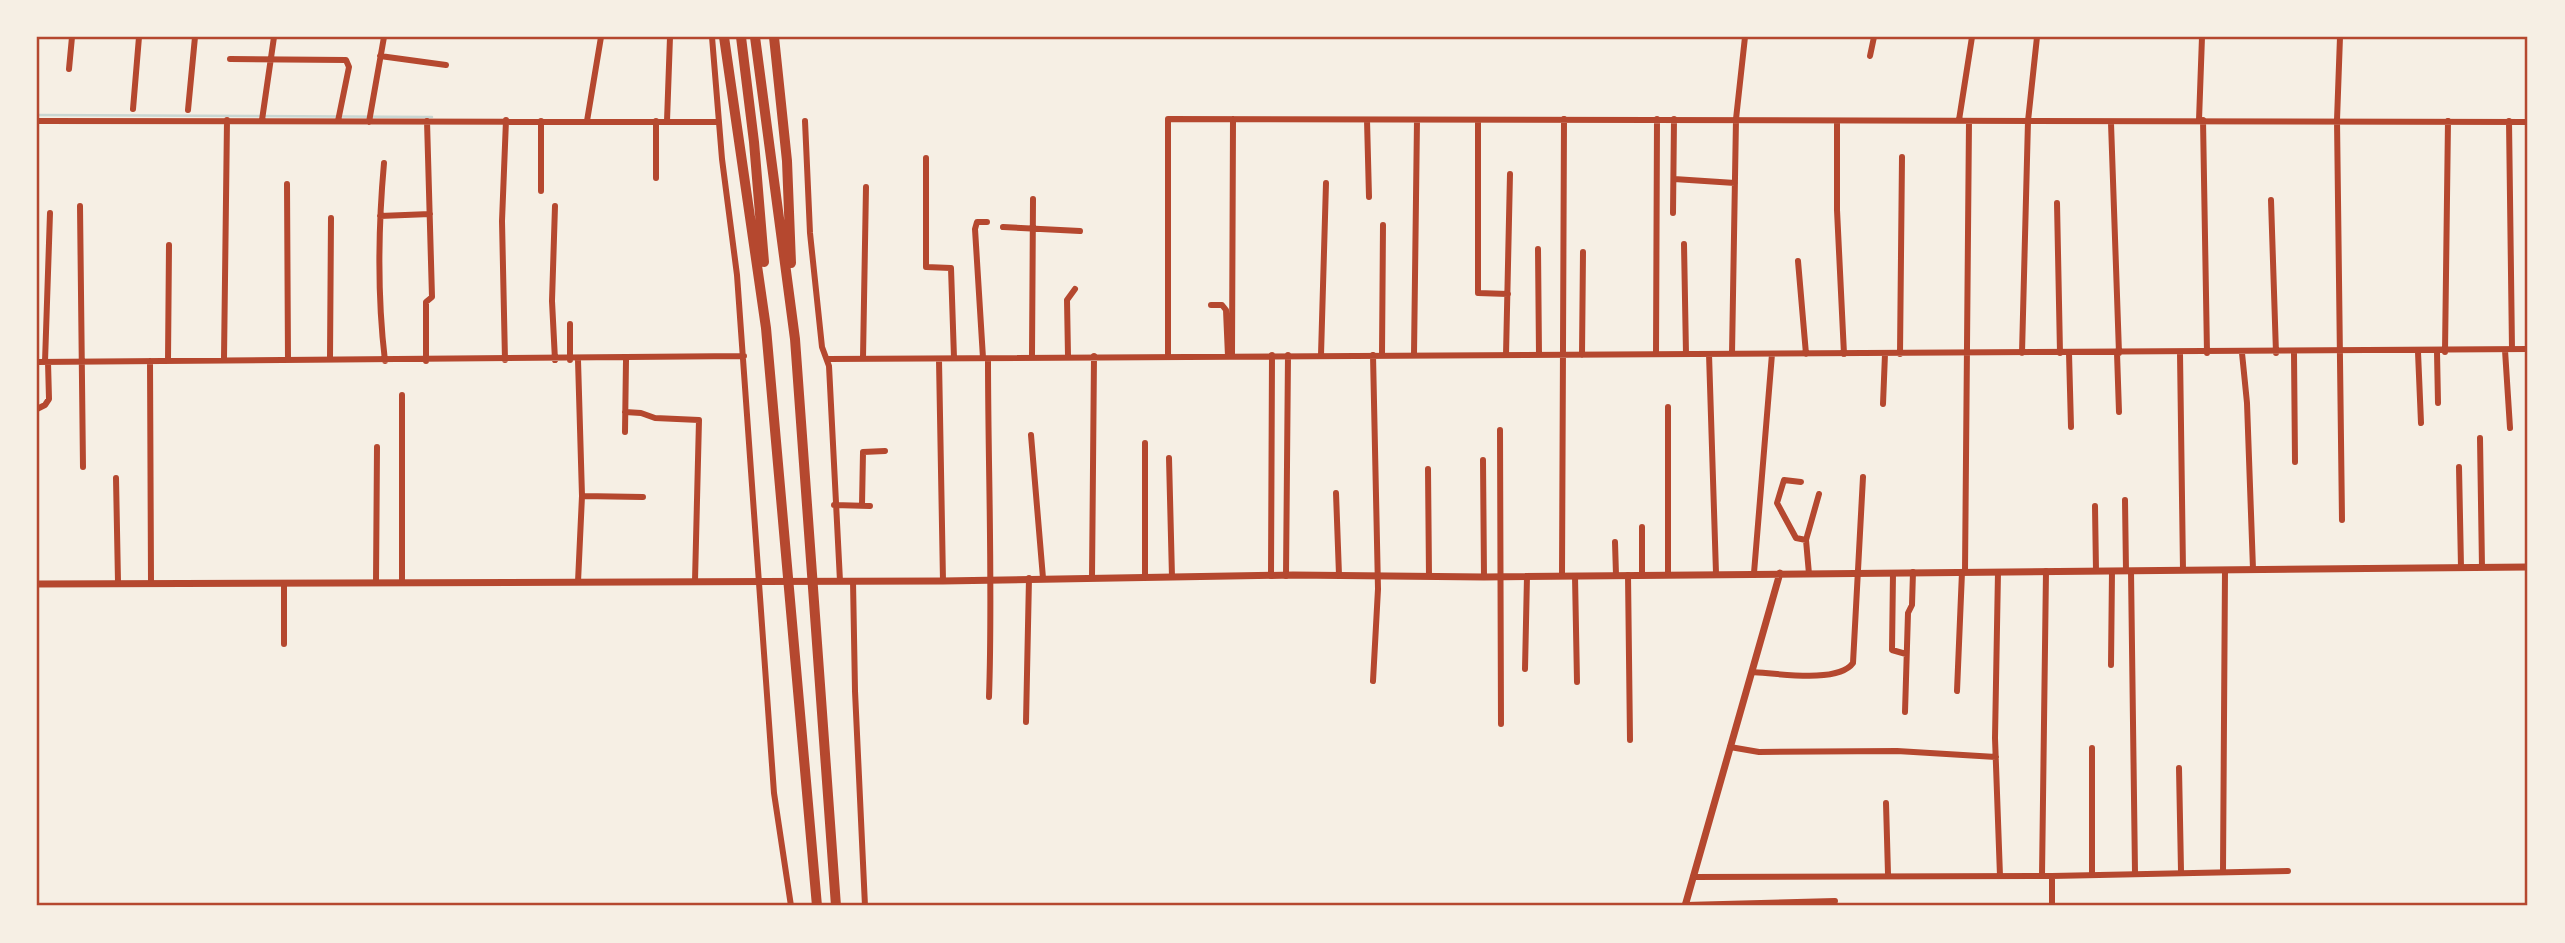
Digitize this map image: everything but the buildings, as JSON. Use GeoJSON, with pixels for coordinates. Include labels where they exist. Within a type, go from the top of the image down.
{"type":"FeatureCollection","features":[{"type":"Feature","properties":{"kind":"highway"},"geometry":{"type":"LineString","coordinates":[[724,37],[766,328],[793,606],[817,906]]}},
{"type":"Feature","properties":{"kind":"highway"},"geometry":{"type":"LineString","coordinates":[[741,37],[762,225],[766,328]]}},
{"type":"Feature","properties":{"kind":"highway"},"geometry":{"type":"LineString","coordinates":[[755,37],[795,339]]}},
{"type":"Feature","properties":{"kind":"highway"},"geometry":{"type":"LineString","coordinates":[[773,37],[787,161],[795,339],[836,906]]}},
{"type":"Feature","properties":{"kind":"street"},"geometry":{"type":"LineString","coordinates":[[69,69],[72,37]]}},
{"type":"Feature","properties":{"kind":"street"},"geometry":{"type":"LineString","coordinates":[[133,109],[139,37]]}},
{"type":"Feature","properties":{"kind":"street"},"geometry":{"type":"LineString","coordinates":[[188,110],[195,37]]}},
{"type":"Feature","properties":{"kind":"street"},"geometry":{"type":"LineString","coordinates":[[262,119],[274,37]]}},
{"type":"Feature","properties":{"kind":"street"},"geometry":{"type":"LineString","coordinates":[[370,118],[384,37]]}},
{"type":"Feature","properties":{"kind":"street"},"geometry":{"type":"LineString","coordinates":[[587,121],[601,37]]}},
{"type":"Feature","properties":{"kind":"street"},"geometry":{"type":"LineString","coordinates":[[667,121],[670,37]]}},
{"type":"Feature","properties":{"kind":"street"},"geometry":{"type":"LineString","coordinates":[[712,37],[744,356],[774,793],[791,906]]}},
{"type":"Feature","properties":{"kind":"street"},"geometry":{"type":"LineString","coordinates":[[1732,354],[1736,119],[1745,37]]}},
{"type":"Feature","properties":{"kind":"street"},"geometry":{"type":"LineString","coordinates":[[1870,56],[1874,37]]}},
{"type":"Feature","properties":{"kind":"street"},"geometry":{"type":"LineString","coordinates":[[1959,120],[1972,37]]}},
{"type":"Feature","properties":{"kind":"street"},"geometry":{"type":"LineString","coordinates":[[2022,353],[2028,121],[2037,37]]}},
{"type":"Feature","properties":{"kind":"street"},"geometry":{"type":"LineString","coordinates":[[2202,37],[2201,120],[2207,353]]}},
{"type":"Feature","properties":{"kind":"street"},"geometry":{"type":"LineString","coordinates":[[2340,37],[2337,120],[2342,520]]}},
{"type":"Feature","properties":{"kind":"street"},"geometry":{"type":"LineString","coordinates":[[380,56],[446,65]]}},
{"type":"Feature","properties":{"kind":"street"},"geometry":{"type":"LineString","coordinates":[[230,59],[348,61],[339,119]]}},
{"type":"Feature","properties":{"kind":"street"},"geometry":{"type":"LineString","coordinates":[[37,121],[370,118],[427,121],[719,122]]}},
{"type":"Feature","properties":{"kind":"street"},"geometry":{"type":"LineString","coordinates":[[1168,356],[1168,119],[2528,122]]}},
{"type":"Feature","properties":{"kind":"street"},"geometry":{"type":"LineString","coordinates":[[1562,576],[1564,119]]}},
{"type":"Feature","properties":{"kind":"street"},"geometry":{"type":"LineString","coordinates":[[1656,354],[1657,119]]}},
{"type":"Feature","properties":{"kind":"street"},"geometry":{"type":"LineString","coordinates":[[1673,213],[1674,119]]}},
{"type":"Feature","properties":{"kind":"street"},"geometry":{"type":"LineString","coordinates":[[223,359],[227,120]]}},
{"type":"Feature","properties":{"kind":"street"},"geometry":{"type":"LineString","coordinates":[[505,360],[502,221],[506,120]]}},
{"type":"Feature","properties":{"kind":"street"},"geometry":{"type":"LineString","coordinates":[[1230,356],[1233,120]]}},
{"type":"Feature","properties":{"kind":"street"},"geometry":{"type":"LineString","coordinates":[[1367,120],[1369,197]]}},
{"type":"Feature","properties":{"kind":"street"},"geometry":{"type":"LineString","coordinates":[[1414,355],[1417,120]]}},
{"type":"Feature","properties":{"kind":"street"},"geometry":{"type":"LineString","coordinates":[[1478,120],[1478,293],[1508,295]]}},
{"type":"Feature","properties":{"kind":"street"},"geometry":{"type":"LineString","coordinates":[[426,360],[426,302],[432,297],[427,121]]}},
{"type":"Feature","properties":{"kind":"street"},"geometry":{"type":"LineString","coordinates":[[541,121],[541,191]]}},
{"type":"Feature","properties":{"kind":"street"},"geometry":{"type":"LineString","coordinates":[[656,121],[656,178]]}},
{"type":"Feature","properties":{"kind":"street"},"geometry":{"type":"LineString","coordinates":[[805,121],[810,233],[822,347],[829,359],[839,581]]}},
{"type":"Feature","properties":{"kind":"street"},"geometry":{"type":"LineString","coordinates":[[1837,121],[1837,210],[1844,354]]}},
{"type":"Feature","properties":{"kind":"street"},"geometry":{"type":"LineString","coordinates":[[1957,691],[1964,572],[1969,121]]}},
{"type":"Feature","properties":{"kind":"street"},"geometry":{"type":"LineString","coordinates":[[2438,403],[2448,121]]}},
{"type":"Feature","properties":{"kind":"street"},"geometry":{"type":"LineString","coordinates":[[2509,121],[2510,428]]}},
{"type":"Feature","properties":{"kind":"street"},"geometry":{"type":"LineString","coordinates":[[2111,123],[2119,412]]}},
{"type":"Feature","properties":{"kind":"street"},"geometry":{"type":"LineString","coordinates":[[1900,354],[1902,156]]}},
{"type":"Feature","properties":{"kind":"street"},"geometry":{"type":"LineString","coordinates":[[926,158],[926,267],[951,268],[954,358]]}},
{"type":"Feature","properties":{"kind":"street"},"geometry":{"type":"LineString","coordinates":[[384,163],[378,306],[385,361]]}},
{"type":"Feature","properties":{"kind":"street"},"geometry":{"type":"LineString","coordinates":[[1506,355],[1510,174]]}},
{"type":"Feature","properties":{"kind":"street"},"geometry":{"type":"LineString","coordinates":[[1321,355],[1326,183]]}},
{"type":"Feature","properties":{"kind":"street"},"geometry":{"type":"LineString","coordinates":[[1657,186],[1674,183],[1735,183]]}},
{"type":"Feature","properties":{"kind":"street"},"geometry":{"type":"LineString","coordinates":[[287,184],[288,360]]}},
{"type":"Feature","properties":{"kind":"street"},"geometry":{"type":"LineString","coordinates":[[863,358],[866,187]]}},
{"type":"Feature","properties":{"kind":"street"},"geometry":{"type":"LineString","coordinates":[[1032,356],[1033,199]]}},
{"type":"Feature","properties":{"kind":"street"},"geometry":{"type":"LineString","coordinates":[[2272,200],[2276,353]]}},
{"type":"Feature","properties":{"kind":"street"},"geometry":{"type":"LineString","coordinates":[[2057,203],[2060,353]]}},
{"type":"Feature","properties":{"kind":"street"},"geometry":{"type":"LineString","coordinates":[[80,206],[83,467]]}},
{"type":"Feature","properties":{"kind":"street"},"geometry":{"type":"LineString","coordinates":[[555,206],[552,301],[555,360]]}},
{"type":"Feature","properties":{"kind":"street"},"geometry":{"type":"LineString","coordinates":[[37,408],[45,405],[49,399],[47,362],[50,213]]}},
{"type":"Feature","properties":{"kind":"street"},"geometry":{"type":"LineString","coordinates":[[380,216],[430,214]]}},
{"type":"Feature","properties":{"kind":"street"},"geometry":{"type":"LineString","coordinates":[[330,359],[331,219]]}},
{"type":"Feature","properties":{"kind":"street"},"geometry":{"type":"LineString","coordinates":[[987,222],[977,222],[975,229],[986,358],[988,514],[993,578],[989,697]]}},
{"type":"Feature","properties":{"kind":"street"},"geometry":{"type":"LineString","coordinates":[[1382,355],[1383,225]]}},
{"type":"Feature","properties":{"kind":"street"},"geometry":{"type":"LineString","coordinates":[[1003,227],[1080,231]]}},
{"type":"Feature","properties":{"kind":"street"},"geometry":{"type":"LineString","coordinates":[[1684,244],[1686,354]]}},
{"type":"Feature","properties":{"kind":"street"},"geometry":{"type":"LineString","coordinates":[[168,361],[169,245]]}},
{"type":"Feature","properties":{"kind":"street"},"geometry":{"type":"LineString","coordinates":[[1538,249],[1539,355]]}},
{"type":"Feature","properties":{"kind":"street"},"geometry":{"type":"LineString","coordinates":[[1582,355],[1583,252]]}},
{"type":"Feature","properties":{"kind":"street"},"geometry":{"type":"LineString","coordinates":[[1798,261],[1807,354]]}},
{"type":"Feature","properties":{"kind":"street"},"geometry":{"type":"LineString","coordinates":[[1068,356],[1067,300],[1074,289]]}},
{"type":"Feature","properties":{"kind":"street"},"geometry":{"type":"LineString","coordinates":[[1211,304],[1222,305],[1226,310],[1230,356]]}},
{"type":"Feature","properties":{"kind":"street"},"geometry":{"type":"LineString","coordinates":[[570,324],[570,360]]}},
{"type":"Feature","properties":{"kind":"street"},"geometry":{"type":"LineString","coordinates":[[829,359],[1272,355],[2294,353],[2528,349]]}},
{"type":"Feature","properties":{"kind":"street"},"geometry":{"type":"LineString","coordinates":[[2418,352],[2421,423]]}},
{"type":"Feature","properties":{"kind":"street"},"geometry":{"type":"LineString","coordinates":[[2069,353],[2071,427]]}},
{"type":"Feature","properties":{"kind":"street"},"geometry":{"type":"LineString","coordinates":[[2180,353],[2183,570]]}},
{"type":"Feature","properties":{"kind":"street"},"geometry":{"type":"LineString","coordinates":[[2242,353],[2247,403],[2253,569]]}},
{"type":"Feature","properties":{"kind":"street"},"geometry":{"type":"LineString","coordinates":[[2294,353],[2295,462]]}},
{"type":"Feature","properties":{"kind":"street"},"geometry":{"type":"LineString","coordinates":[[1709,354],[1716,573]]}},
{"type":"Feature","properties":{"kind":"street"},"geometry":{"type":"LineString","coordinates":[[1754,573],[1772,354]]}},
{"type":"Feature","properties":{"kind":"street"},"geometry":{"type":"LineString","coordinates":[[1883,404],[1885,354]]}},
{"type":"Feature","properties":{"kind":"street"},"geometry":{"type":"LineString","coordinates":[[1271,576],[1272,355]]}},
{"type":"Feature","properties":{"kind":"street"},"geometry":{"type":"LineString","coordinates":[[1286,576],[1288,355]]}},
{"type":"Feature","properties":{"kind":"street"},"geometry":{"type":"LineString","coordinates":[[1373,355],[1377,575],[1373,681]]}},
{"type":"Feature","properties":{"kind":"street"},"geometry":{"type":"LineString","coordinates":[[37,362],[223,359],[626,360],[744,356]]}},
{"type":"Feature","properties":{"kind":"street"},"geometry":{"type":"LineString","coordinates":[[1093,578],[1094,356]]}},
{"type":"Feature","properties":{"kind":"street"},"geometry":{"type":"LineString","coordinates":[[578,360],[582,496],[578,582]]}},
{"type":"Feature","properties":{"kind":"street"},"geometry":{"type":"LineString","coordinates":[[625,432],[626,360]]}},
{"type":"Feature","properties":{"kind":"street"},"geometry":{"type":"LineString","coordinates":[[939,360],[943,581]]}},
{"type":"Feature","properties":{"kind":"street"},"geometry":{"type":"LineString","coordinates":[[150,361],[151,581]]}},
{"type":"Feature","properties":{"kind":"street"},"geometry":{"type":"LineString","coordinates":[[402,395],[402,581]]}},
{"type":"Feature","properties":{"kind":"street"},"geometry":{"type":"LineString","coordinates":[[1668,407],[1668,574]]}},
{"type":"Feature","properties":{"kind":"street"},"geometry":{"type":"LineString","coordinates":[[625,412],[655,418],[699,420],[695,580]]}},
{"type":"Feature","properties":{"kind":"street"},"geometry":{"type":"LineString","coordinates":[[1500,430],[1502,723]]}},
{"type":"Feature","properties":{"kind":"street"},"geometry":{"type":"LineString","coordinates":[[1031,435],[1043,578]]}},
{"type":"Feature","properties":{"kind":"street"},"geometry":{"type":"LineString","coordinates":[[2480,438],[2482,567]]}},
{"type":"Feature","properties":{"kind":"street"},"geometry":{"type":"LineString","coordinates":[[1144,443],[1145,577]]}},
{"type":"Feature","properties":{"kind":"street"},"geometry":{"type":"LineString","coordinates":[[376,582],[377,447]]}},
{"type":"Feature","properties":{"kind":"street"},"geometry":{"type":"LineString","coordinates":[[834,505],[866,505],[863,452],[885,452]]}},
{"type":"Feature","properties":{"kind":"street"},"geometry":{"type":"LineString","coordinates":[[1169,458],[1172,577]]}},
{"type":"Feature","properties":{"kind":"street"},"geometry":{"type":"LineString","coordinates":[[1483,460],[1484,577]]}},
{"type":"Feature","properties":{"kind":"street"},"geometry":{"type":"LineString","coordinates":[[2459,467],[2461,567]]}},
{"type":"Feature","properties":{"kind":"street"},"geometry":{"type":"LineString","coordinates":[[1428,469],[1429,576]]}},
{"type":"Feature","properties":{"kind":"street"},"geometry":{"type":"LineString","coordinates":[[1752,672],[1821,676],[1850,668],[1855,659],[1863,477]]}},
{"type":"Feature","properties":{"kind":"street"},"geometry":{"type":"LineString","coordinates":[[116,478],[118,582]]}},
{"type":"Feature","properties":{"kind":"street"},"geometry":{"type":"LineString","coordinates":[[1801,481],[1784,480],[1777,503],[1796,538],[1807,540]]}},
{"type":"Feature","properties":{"kind":"street"},"geometry":{"type":"LineString","coordinates":[[1336,493],[1339,575]]}},
{"type":"Feature","properties":{"kind":"street"},"geometry":{"type":"LineString","coordinates":[[1809,574],[1807,540],[1819,494]]}},
{"type":"Feature","properties":{"kind":"street"},"geometry":{"type":"LineString","coordinates":[[582,496],[643,498]]}},
{"type":"Feature","properties":{"kind":"street"},"geometry":{"type":"LineString","coordinates":[[2125,500],[2135,873]]}},
{"type":"Feature","properties":{"kind":"street"},"geometry":{"type":"LineString","coordinates":[[2095,506],[2096,571]]}},
{"type":"Feature","properties":{"kind":"street"},"geometry":{"type":"LineString","coordinates":[[1483,513],[1501,512]]}},
{"type":"Feature","properties":{"kind":"street"},"geometry":{"type":"LineString","coordinates":[[1642,527],[1642,575]]}},
{"type":"Feature","properties":{"kind":"street"},"geometry":{"type":"LineString","coordinates":[[1615,542],[1616,575]]}},
{"type":"Feature","properties":{"kind":"street"},"geometry":{"type":"LineString","coordinates":[[37,584],[151,581],[943,581],[993,578],[1339,575],[1503,577],[2528,567]]}},
{"type":"Feature","properties":{"kind":"street"},"geometry":{"type":"LineString","coordinates":[[2223,872],[2225,569]]}},
{"type":"Feature","properties":{"kind":"street"},"geometry":{"type":"LineString","coordinates":[[2042,876],[2046,571]]}},
{"type":"Feature","properties":{"kind":"street"},"geometry":{"type":"LineString","coordinates":[[2111,664],[2112,571]]}},
{"type":"Feature","properties":{"kind":"street"},"geometry":{"type":"LineString","coordinates":[[1905,712],[1906,654],[1913,572]]}},
{"type":"Feature","properties":{"kind":"street"},"geometry":{"type":"LineString","coordinates":[[1998,572],[1996,757],[2000,876]]}},
{"type":"Feature","properties":{"kind":"street"},"geometry":{"type":"LineString","coordinates":[[1780,573],[1685,906],[1835,901]]}},
{"type":"Feature","properties":{"kind":"street"},"geometry":{"type":"LineString","coordinates":[[1893,573],[1892,650],[1906,654]]}},
{"type":"Feature","properties":{"kind":"street"},"geometry":{"type":"LineString","coordinates":[[1628,575],[1630,740]]}},
{"type":"Feature","properties":{"kind":"street"},"geometry":{"type":"LineString","coordinates":[[1525,669],[1527,576]]}},
{"type":"Feature","properties":{"kind":"street"},"geometry":{"type":"LineString","coordinates":[[1575,576],[1577,682]]}},
{"type":"Feature","properties":{"kind":"street"},"geometry":{"type":"LineString","coordinates":[[1026,722],[1029,578]]}},
{"type":"Feature","properties":{"kind":"street"},"geometry":{"type":"LineString","coordinates":[[853,581],[865,906]]}},
{"type":"Feature","properties":{"kind":"street"},"geometry":{"type":"LineString","coordinates":[[284,583],[284,644]]}},
{"type":"Feature","properties":{"kind":"street"},"geometry":{"type":"LineString","coordinates":[[1730,747],[1759,752],[1897,751],[1996,757]]}},
{"type":"Feature","properties":{"kind":"street"},"geometry":{"type":"LineString","coordinates":[[2092,748],[2092,874]]}},
{"type":"Feature","properties":{"kind":"street"},"geometry":{"type":"LineString","coordinates":[[2179,768],[2181,872]]}},
{"type":"Feature","properties":{"kind":"street"},"geometry":{"type":"LineString","coordinates":[[1886,803],[1888,874]]}},
{"type":"Feature","properties":{"kind":"street"},"geometry":{"type":"LineString","coordinates":[[1693,877],[1888,874],[2052,876],[2288,871]]}},
{"type":"Feature","properties":{"kind":"street"},"geometry":{"type":"LineString","coordinates":[[2052,876],[2052,906]]}},
{"type":"Feature","properties":{"kind":"waterway"},"geometry":{"type":"LineString","coordinates":[[37,115],[432,117]]}}]}
